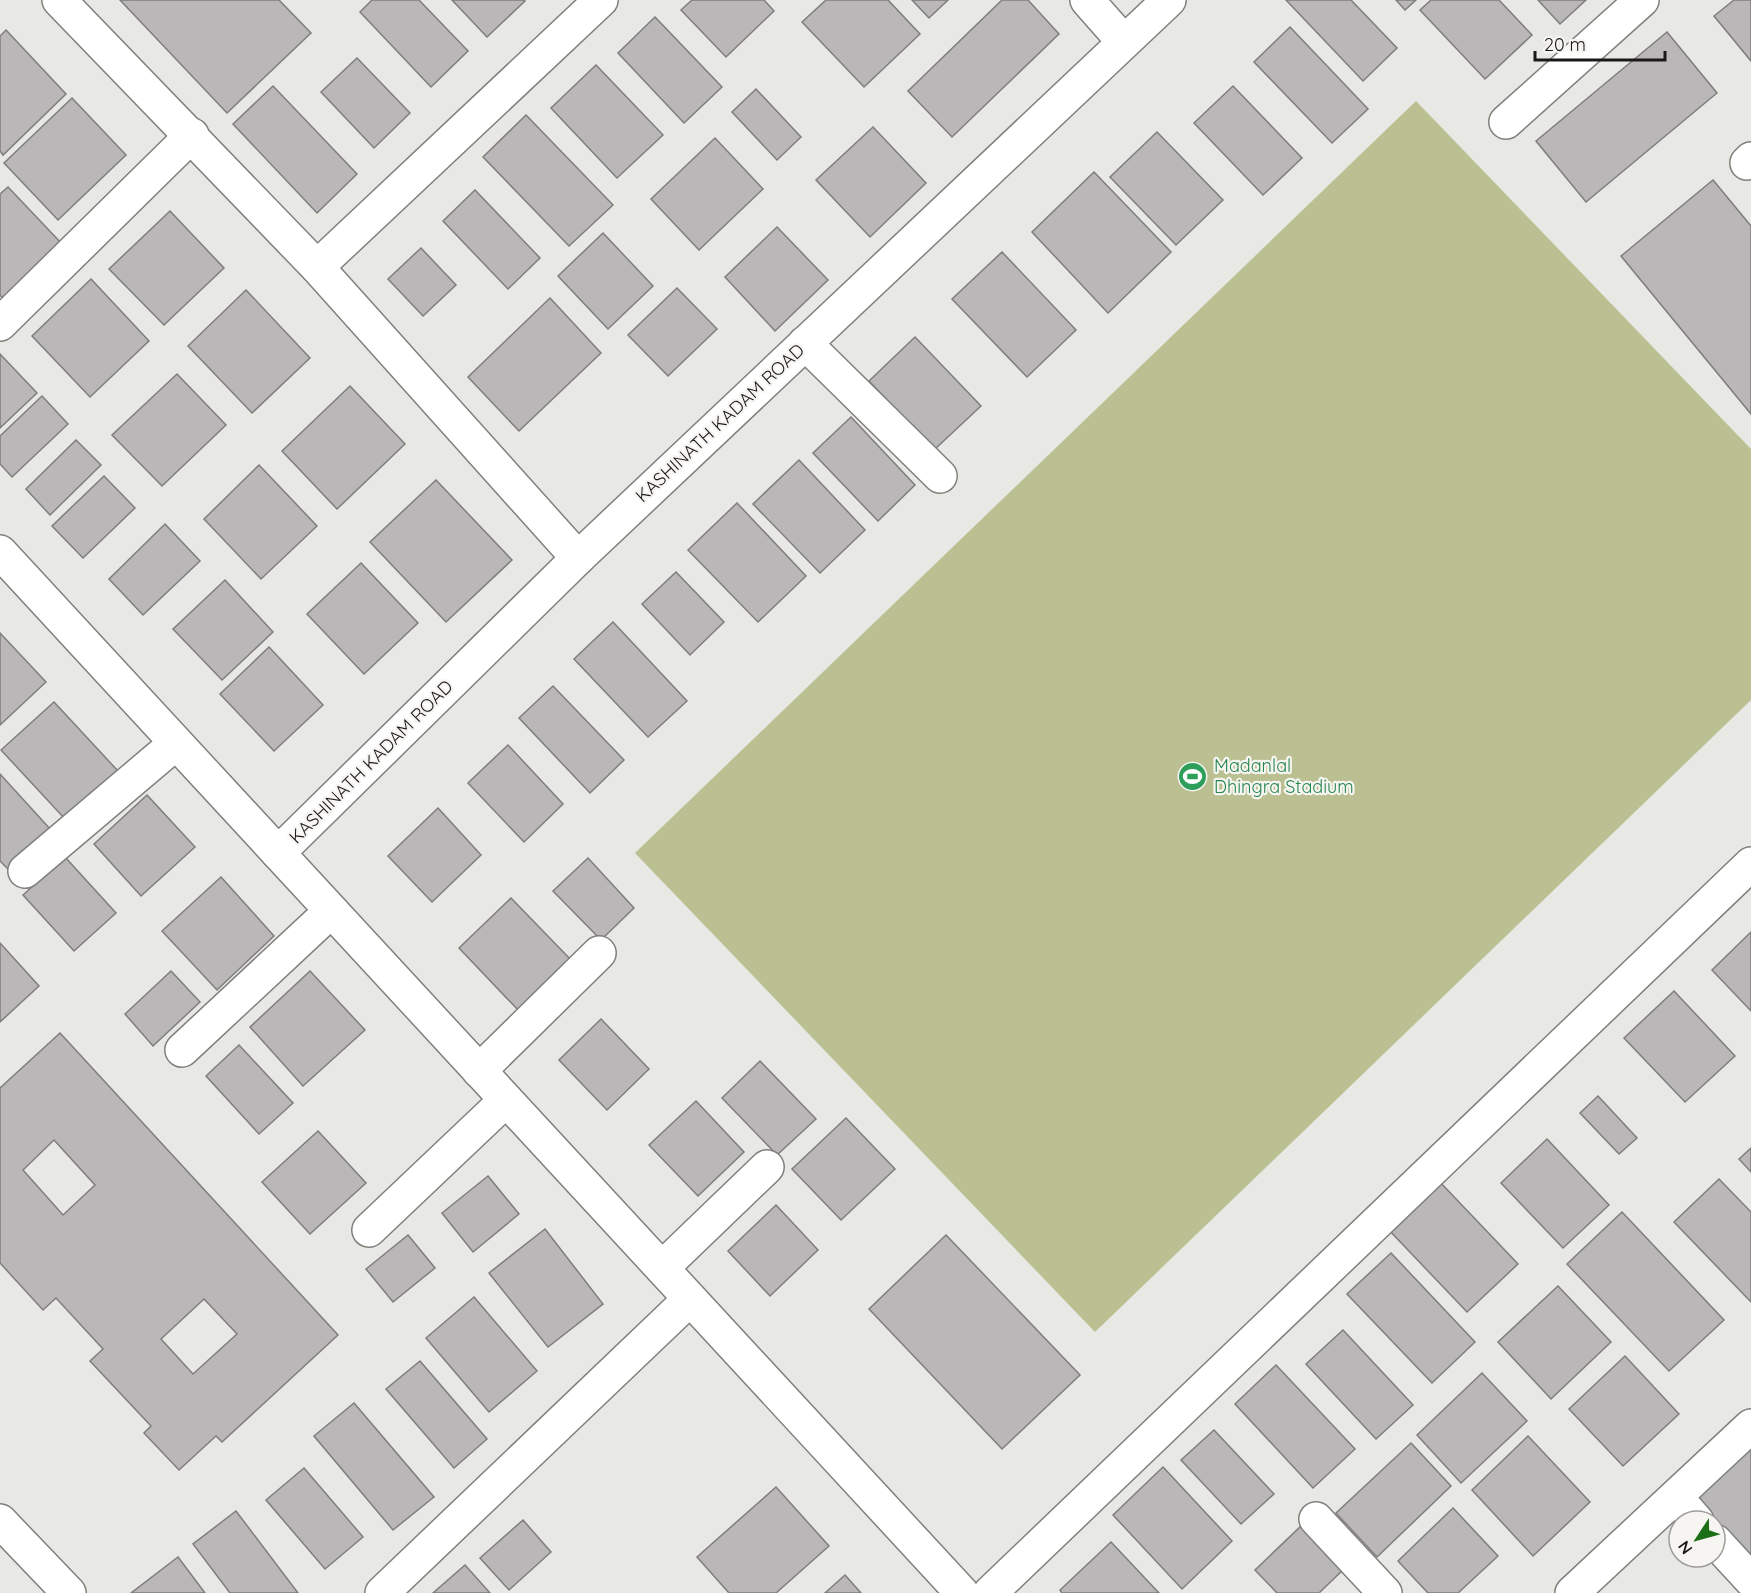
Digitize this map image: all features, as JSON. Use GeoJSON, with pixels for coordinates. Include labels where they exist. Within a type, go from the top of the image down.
{"type":"FeatureCollection","features":[{"type":"Feature","properties":{"kind":"street"},"geometry":{"type":"LineString","coordinates":[[59,0],[192,135],[317,267],[578,558]]}},
{"type":"Feature","properties":{"kind":"street"},"geometry":{"type":"LineString","coordinates":[[317,267],[601,0]]}},
{"type":"Feature","properties":{"kind":"street"},"geometry":{"type":"LineString","coordinates":[[1087,0],[1124,42]]}},
{"type":"Feature","properties":{"kind":"street","name":"KASHINATH KADAM ROAD"},"geometry":{"type":"LineString","coordinates":[[278,853],[578,558],[1169,0]]}},
{"type":"Feature","properties":{"kind":"street"},"geometry":{"type":"LineString","coordinates":[[1506,122],[1642,0]]}},
{"type":"Feature","properties":{"kind":"street"},"geometry":{"type":"LineString","coordinates":[[0,324],[192,135]]}},
{"type":"Feature","properties":{"kind":"street"},"geometry":{"type":"LineString","coordinates":[[805,343],[940,476]]}},
{"type":"Feature","properties":{"kind":"street"},"geometry":{"type":"LineString","coordinates":[[0,552],[962,1593]]}},
{"type":"Feature","properties":{"kind":"street"},"geometry":{"type":"LineString","coordinates":[[26,871],[176,743]]}},
{"type":"Feature","properties":{"kind":"street"},"geometry":{"type":"LineString","coordinates":[[990,1593],[1751,864]]}},
{"type":"Feature","properties":{"kind":"street"},"geometry":{"type":"LineString","coordinates":[[182,1050],[331,911]]}},
{"type":"Feature","properties":{"kind":"street"},"geometry":{"type":"LineString","coordinates":[[478,1071],[599,953]]}},
{"type":"Feature","properties":{"kind":"street"},"geometry":{"type":"LineString","coordinates":[[369,1230],[506,1100]]}},
{"type":"Feature","properties":{"kind":"street"},"geometry":{"type":"LineString","coordinates":[[662,1268],[767,1167]]}},
{"type":"Feature","properties":{"kind":"street"},"geometry":{"type":"LineString","coordinates":[[382,1593],[690,1299]]}},
{"type":"Feature","properties":{"kind":"street"},"geometry":{"type":"LineString","coordinates":[[1572,1593],[1751,1426]]}},
{"type":"Feature","properties":{"kind":"street"},"geometry":{"type":"LineString","coordinates":[[1676,1497],[1686,1509]]}},
{"type":"Feature","properties":{"kind":"street"},"geometry":{"type":"LineString","coordinates":[[1316,1519],[1385,1593]]}},
{"type":"Feature","properties":{"kind":"street"},"geometry":{"type":"LineString","coordinates":[[0,1521],[69,1593]]}},
{"type":"Feature","properties":{"kind":"street"},"geometry":{"type":"LineString","coordinates":[[1727,1554],[1751,1580]]}},
{"type":"Feature","properties":{"kind":"green space","name":"Madanlal Dhingra Stadium"},"geometry":{"type":"Polygon","coordinates":[[[1416,101],[1751,449],[1751,700],[1095,1332],[635,853],[1416,101]]]}},
{"type":"Feature","properties":{"kind":"building"},"geometry":{"type":"Polygon","coordinates":[[[120,0],[279,0],[311,33],[227,113],[120,0]]]}},
{"type":"Feature","properties":{"kind":"building"},"geometry":{"type":"Polygon","coordinates":[[[372,0],[419,0],[468,51],[431,87],[360,12],[372,0]]]}},
{"type":"Feature","properties":{"kind":"building"},"geometry":{"type":"Polygon","coordinates":[[[452,0],[524,0],[525,1],[487,37],[452,0]]]}},
{"type":"Feature","properties":{"kind":"building"},"geometry":{"type":"Polygon","coordinates":[[[692,0],[764,0],[774,11],[726,57],[681,10],[692,0]]]}},
{"type":"Feature","properties":{"kind":"building"},"geometry":{"type":"Polygon","coordinates":[[[826,0],[888,0],[920,34],[864,87],[802,22],[826,0]]]}},
{"type":"Feature","properties":{"kind":"building"},"geometry":{"type":"Polygon","coordinates":[[[912,0],[948,0],[929,18],[912,0]]]}},
{"type":"Feature","properties":{"kind":"building"},"geometry":{"type":"Polygon","coordinates":[[[1002,0],[1028,0],[1059,34],[952,137],[908,91],[1002,0]]]}},
{"type":"Feature","properties":{"kind":"building"},"geometry":{"type":"Polygon","coordinates":[[[1286,0],[1351,0],[1397,48],[1363,81],[1286,0]]]}},
{"type":"Feature","properties":{"kind":"building"},"geometry":{"type":"Polygon","coordinates":[[[1396,0],[1416,0],[1405,10],[1396,0]]]}},
{"type":"Feature","properties":{"kind":"building"},"geometry":{"type":"Polygon","coordinates":[[[1431,0],[1499,0],[1532,35],[1485,79],[1420,10],[1431,0]]]}},
{"type":"Feature","properties":{"kind":"building"},"geometry":{"type":"Polygon","coordinates":[[[1538,0],[1586,0],[1560,24],[1538,0]]]}},
{"type":"Feature","properties":{"kind":"building"},"geometry":{"type":"Polygon","coordinates":[[[1734,0],[1751,0],[1751,61],[1714,16],[1734,0]]]}},
{"type":"Feature","properties":{"kind":"building"},"geometry":{"type":"Polygon","coordinates":[[[655,17],[722,87],[684,123],[618,53],[655,17]]]}},
{"type":"Feature","properties":{"kind":"building"},"geometry":{"type":"Polygon","coordinates":[[[1290,27],[1368,109],[1332,143],[1254,62],[1290,27]]]}},
{"type":"Feature","properties":{"kind":"building"},"geometry":{"type":"Polygon","coordinates":[[[6,30],[66,94],[3,155],[0,151],[0,36],[6,30]]]}},
{"type":"Feature","properties":{"kind":"building"},"geometry":{"type":"Polygon","coordinates":[[[1667,32],[1717,93],[1586,202],[1536,141],[1667,32]]]}},
{"type":"Feature","properties":{"kind":"building"},"geometry":{"type":"Polygon","coordinates":[[[357,58],[410,113],[374,148],[321,92],[357,58]]]}},
{"type":"Feature","properties":{"kind":"building"},"geometry":{"type":"Polygon","coordinates":[[[596,65],[663,135],[617,178],[551,108],[596,65]]]}},
{"type":"Feature","properties":{"kind":"building"},"geometry":{"type":"Polygon","coordinates":[[[273,86],[357,174],[317,213],[233,124],[273,86]]]}},
{"type":"Feature","properties":{"kind":"building"},"geometry":{"type":"Polygon","coordinates":[[[1233,86],[1302,158],[1263,195],[1194,123],[1233,86]]]}},
{"type":"Feature","properties":{"kind":"building"},"geometry":{"type":"Polygon","coordinates":[[[756,89],[801,137],[777,160],[732,112],[756,89]]]}},
{"type":"Feature","properties":{"kind":"building"},"geometry":{"type":"Polygon","coordinates":[[[72,98],[126,155],[58,220],[4,163],[72,98]]]}},
{"type":"Feature","properties":{"kind":"building"},"geometry":{"type":"Polygon","coordinates":[[[526,115],[613,205],[569,246],[483,157],[526,115]]]}},
{"type":"Feature","properties":{"kind":"building"},"geometry":{"type":"Polygon","coordinates":[[[873,127],[926,183],[870,237],[816,180],[873,127]]]}},
{"type":"Feature","properties":{"kind":"building"},"geometry":{"type":"Polygon","coordinates":[[[1157,132],[1223,200],[1176,245],[1110,177],[1157,132]]]}},
{"type":"Feature","properties":{"kind":"building"},"geometry":{"type":"Polygon","coordinates":[[[715,138],[763,189],[699,250],[651,199],[715,138]]]}},
{"type":"Feature","properties":{"kind":"building"},"geometry":{"type":"Polygon","coordinates":[[[1094,172],[1171,252],[1108,313],[1032,232],[1094,172]]]}},
{"type":"Feature","properties":{"kind":"building"},"geometry":{"type":"Polygon","coordinates":[[[1713,180],[1751,226],[1751,414],[1621,256],[1713,180]]]}},
{"type":"Feature","properties":{"kind":"building"},"geometry":{"type":"Polygon","coordinates":[[[8,187],[63,245],[5,301],[0,295],[0,194],[8,187]]]}},
{"type":"Feature","properties":{"kind":"building"},"geometry":{"type":"Polygon","coordinates":[[[475,190],[540,258],[508,289],[443,221],[475,190]]]}},
{"type":"Feature","properties":{"kind":"building"},"geometry":{"type":"Polygon","coordinates":[[[170,211],[224,268],[164,325],[109,269],[170,211]]]}},
{"type":"Feature","properties":{"kind":"building"},"geometry":{"type":"Polygon","coordinates":[[[777,227],[828,280],[775,331],[725,277],[777,227]]]}},
{"type":"Feature","properties":{"kind":"building"},"geometry":{"type":"Polygon","coordinates":[[[603,233],[653,286],[608,329],[558,276],[603,233]]]}},
{"type":"Feature","properties":{"kind":"building"},"geometry":{"type":"Polygon","coordinates":[[[421,248],[456,285],[423,316],[388,279],[421,248]]]}},
{"type":"Feature","properties":{"kind":"building"},"geometry":{"type":"Polygon","coordinates":[[[1002,252],[1076,330],[1027,377],[952,299],[1002,252]]]}},
{"type":"Feature","properties":{"kind":"building"},"geometry":{"type":"Polygon","coordinates":[[[91,279],[149,341],[90,397],[32,336],[91,279]]]}},
{"type":"Feature","properties":{"kind":"building"},"geometry":{"type":"Polygon","coordinates":[[[677,288],[717,329],[668,376],[628,335],[677,288]]]}},
{"type":"Feature","properties":{"kind":"building"},"geometry":{"type":"Polygon","coordinates":[[[246,290],[310,358],[252,413],[188,346],[246,290]]]}},
{"type":"Feature","properties":{"kind":"building"},"geometry":{"type":"Polygon","coordinates":[[[550,298],[601,353],[519,431],[468,377],[550,298]]]}},
{"type":"Feature","properties":{"kind":"building"},"geometry":{"type":"Polygon","coordinates":[[[915,337],[981,406],[934,450],[869,381],[915,337]]]}},
{"type":"Feature","properties":{"kind":"building"},"geometry":{"type":"Polygon","coordinates":[[[0,354],[37,393],[0,428],[0,354]]]}},
{"type":"Feature","properties":{"kind":"building"},"geometry":{"type":"Polygon","coordinates":[[[177,374],[226,425],[162,486],[112,435],[177,374]]]}},
{"type":"Feature","properties":{"kind":"building"},"geometry":{"type":"Polygon","coordinates":[[[350,386],[405,444],[337,509],[282,451],[350,386]]]}},
{"type":"Feature","properties":{"kind":"building"},"geometry":{"type":"Polygon","coordinates":[[[42,396],[68,424],[12,477],[0,464],[0,436],[42,396]]]}},
{"type":"Feature","properties":{"kind":"building"},"geometry":{"type":"Polygon","coordinates":[[[851,417],[915,485],[878,521],[813,453],[851,417]]]}},
{"type":"Feature","properties":{"kind":"building"},"geometry":{"type":"Polygon","coordinates":[[[76,440],[101,465],[50,515],[26,489],[76,440]]]}},
{"type":"Feature","properties":{"kind":"building"},"geometry":{"type":"Polygon","coordinates":[[[799,460],[865,530],[820,573],[753,504],[799,460]]]}},
{"type":"Feature","properties":{"kind":"building"},"geometry":{"type":"Polygon","coordinates":[[[259,465],[317,526],[261,579],[204,519],[259,465]]]}},
{"type":"Feature","properties":{"kind":"building"},"geometry":{"type":"Polygon","coordinates":[[[104,476],[135,508],[83,558],[52,526],[104,476]]]}},
{"type":"Feature","properties":{"kind":"building"},"geometry":{"type":"Polygon","coordinates":[[[436,480],[512,560],[446,622],[370,542],[436,480]]]}},
{"type":"Feature","properties":{"kind":"building"},"geometry":{"type":"Polygon","coordinates":[[[737,503],[806,576],[758,622],[688,550],[737,503]]]}},
{"type":"Feature","properties":{"kind":"building"},"geometry":{"type":"Polygon","coordinates":[[[165,524],[200,561],[143,615],[109,579],[165,524]]]}},
{"type":"Feature","properties":{"kind":"building"},"geometry":{"type":"Polygon","coordinates":[[[361,563],[418,623],[364,674],[307,614],[361,563]]]}},
{"type":"Feature","properties":{"kind":"building"},"geometry":{"type":"Polygon","coordinates":[[[676,572],[724,622],[690,655],[642,604],[676,572]]]}},
{"type":"Feature","properties":{"kind":"building"},"geometry":{"type":"Polygon","coordinates":[[[225,580],[273,632],[222,680],[173,629],[225,580]]]}},
{"type":"Feature","properties":{"kind":"building"},"geometry":{"type":"Polygon","coordinates":[[[613,622],[687,701],[648,737],[574,659],[613,622]]]}},
{"type":"Feature","properties":{"kind":"building"},"geometry":{"type":"Polygon","coordinates":[[[0,633],[46,682],[0,725],[0,633]]]}},
{"type":"Feature","properties":{"kind":"building"},"geometry":{"type":"Polygon","coordinates":[[[269,647],[323,705],[274,751],[220,694],[269,647]]]}},
{"type":"Feature","properties":{"kind":"building"},"geometry":{"type":"Polygon","coordinates":[[[553,686],[624,760],[590,793],[519,718],[553,686]]]}},
{"type":"Feature","properties":{"kind":"building"},"geometry":{"type":"Polygon","coordinates":[[[54,702],[118,771],[65,819],[1,750],[54,702]]]}},
{"type":"Feature","properties":{"kind":"building"},"geometry":{"type":"Polygon","coordinates":[[[508,745],[563,804],[524,842],[468,783],[508,745]]]}},
{"type":"Feature","properties":{"kind":"building"},"geometry":{"type":"Polygon","coordinates":[[[0,774],[51,830],[8,869],[0,861],[0,774]]]}},
{"type":"Feature","properties":{"kind":"building"},"geometry":{"type":"Polygon","coordinates":[[[147,795],[195,847],[141,896],[94,844],[147,795]]]}},
{"type":"Feature","properties":{"kind":"building"},"geometry":{"type":"Polygon","coordinates":[[[438,808],[481,855],[432,902],[388,856],[438,808]]]}},
{"type":"Feature","properties":{"kind":"building"},"geometry":{"type":"Polygon","coordinates":[[[65,857],[116,913],[74,951],[23,895],[65,857]]]}},
{"type":"Feature","properties":{"kind":"building"},"geometry":{"type":"Polygon","coordinates":[[[588,858],[634,908],[601,940],[553,891],[588,858]]]}},
{"type":"Feature","properties":{"kind":"building"},"geometry":{"type":"Polygon","coordinates":[[[221,877],[274,936],[217,990],[162,931],[221,877]]]}},
{"type":"Feature","properties":{"kind":"building"},"geometry":{"type":"Polygon","coordinates":[[[511,898],[572,961],[519,1011],[459,948],[511,898]]]}},
{"type":"Feature","properties":{"kind":"building"},"geometry":{"type":"Polygon","coordinates":[[[1751,932],[1751,1011],[1712,970],[1751,932]]]}},
{"type":"Feature","properties":{"kind":"building"},"geometry":{"type":"Polygon","coordinates":[[[0,943],[39,986],[0,1022],[0,943]]]}},
{"type":"Feature","properties":{"kind":"building"},"geometry":{"type":"Polygon","coordinates":[[[171,971],[200,1002],[153,1046],[125,1014],[171,971]]]}},
{"type":"Feature","properties":{"kind":"building"},"geometry":{"type":"Polygon","coordinates":[[[310,971],[365,1030],[303,1086],[250,1027],[310,971]]]}},
{"type":"Feature","properties":{"kind":"building"},"geometry":{"type":"Polygon","coordinates":[[[1674,991],[1735,1056],[1685,1102],[1624,1038],[1674,991]]]}},
{"type":"Feature","properties":{"kind":"building"},"geometry":{"type":"Polygon","coordinates":[[[601,1019],[649,1069],[607,1110],[559,1060],[601,1019]]]}},
{"type":"Feature","properties":{"kind":"building"},"geometry":{"type":"Polygon","coordinates":[[[60,1033],[338,1335],[222,1442],[216,1436],[179,1470],[144,1433],[151,1426],[90,1361],[103,1349],[56,1298],[43,1310],[0,1263],[0,1088],[60,1033]],[[54,1140],[23,1170],[63,1215],[95,1185],[54,1140]],[[204,1299],[161,1339],[193,1374],[237,1334],[204,1299]]]}},
{"type":"Feature","properties":{"kind":"building"},"geometry":{"type":"Polygon","coordinates":[[[239,1045],[293,1103],[259,1134],[206,1076],[239,1045]]]}},
{"type":"Feature","properties":{"kind":"building"},"geometry":{"type":"Polygon","coordinates":[[[760,1061],[816,1119],[777,1155],[722,1098],[760,1061]]]}},
{"type":"Feature","properties":{"kind":"building"},"geometry":{"type":"Polygon","coordinates":[[[1598,1096],[1637,1138],[1619,1154],[1580,1113],[1598,1096]]]}},
{"type":"Feature","properties":{"kind":"building"},"geometry":{"type":"Polygon","coordinates":[[[696,1101],[744,1152],[698,1196],[649,1145],[696,1101]]]}},
{"type":"Feature","properties":{"kind":"building"},"geometry":{"type":"Polygon","coordinates":[[[846,1118],[895,1169],[841,1220],[792,1169],[846,1118]]]}},
{"type":"Feature","properties":{"kind":"building"},"geometry":{"type":"Polygon","coordinates":[[[318,1131],[366,1183],[310,1234],[262,1182],[318,1131]]]}},
{"type":"Feature","properties":{"kind":"building"},"geometry":{"type":"Polygon","coordinates":[[[1547,1139],[1609,1205],[1563,1248],[1501,1183],[1547,1139]]]}},
{"type":"Feature","properties":{"kind":"building"},"geometry":{"type":"Polygon","coordinates":[[[1751,1148],[1751,1172],[1739,1159],[1751,1148]]]}},
{"type":"Feature","properties":{"kind":"building"},"geometry":{"type":"Polygon","coordinates":[[[488,1176],[519,1214],[473,1252],[442,1213],[488,1176]]]}},
{"type":"Feature","properties":{"kind":"building"},"geometry":{"type":"Polygon","coordinates":[[[1719,1179],[1751,1212],[1751,1302],[1674,1222],[1719,1179]]]}},
{"type":"Feature","properties":{"kind":"building"},"geometry":{"type":"Polygon","coordinates":[[[1438,1180],[1518,1264],[1467,1312],[1387,1228],[1438,1180]]]}},
{"type":"Feature","properties":{"kind":"building"},"geometry":{"type":"Polygon","coordinates":[[[776,1205],[818,1250],[770,1296],[728,1251],[776,1205]]]}},
{"type":"Feature","properties":{"kind":"building"},"geometry":{"type":"Polygon","coordinates":[[[1622,1212],[1724,1320],[1669,1371],[1567,1264],[1622,1212]]]}},
{"type":"Feature","properties":{"kind":"building"},"geometry":{"type":"Polygon","coordinates":[[[545,1229],[603,1304],[548,1347],[489,1273],[545,1229]]]}},
{"type":"Feature","properties":{"kind":"building"},"geometry":{"type":"Polygon","coordinates":[[[408,1235],[435,1268],[393,1302],[366,1269],[408,1235]]]}},
{"type":"Feature","properties":{"kind":"building"},"geometry":{"type":"Polygon","coordinates":[[[946,1235],[1080,1375],[1002,1449],[869,1309],[946,1235]]]}},
{"type":"Feature","properties":{"kind":"building"},"geometry":{"type":"Polygon","coordinates":[[[1391,1253],[1475,1342],[1432,1383],[1347,1294],[1391,1253]]]}},
{"type":"Feature","properties":{"kind":"building"},"geometry":{"type":"Polygon","coordinates":[[[1558,1286],[1611,1342],[1551,1399],[1498,1342],[1558,1286]]]}},
{"type":"Feature","properties":{"kind":"building"},"geometry":{"type":"Polygon","coordinates":[[[474,1297],[537,1371],[489,1412],[426,1338],[474,1297]]]}},
{"type":"Feature","properties":{"kind":"building"},"geometry":{"type":"Polygon","coordinates":[[[1343,1330],[1413,1405],[1376,1439],[1306,1364],[1343,1330]]]}},
{"type":"Feature","properties":{"kind":"building"},"geometry":{"type":"Polygon","coordinates":[[[1625,1356],[1679,1414],[1623,1466],[1569,1409],[1625,1356]]]}},
{"type":"Feature","properties":{"kind":"building"},"geometry":{"type":"Polygon","coordinates":[[[420,1361],[487,1439],[454,1468],[386,1389],[420,1361]]]}},
{"type":"Feature","properties":{"kind":"building"},"geometry":{"type":"Polygon","coordinates":[[[1276,1365],[1355,1449],[1313,1488],[1235,1404],[1276,1365]]]}},
{"type":"Feature","properties":{"kind":"building"},"geometry":{"type":"Polygon","coordinates":[[[1482,1373],[1527,1421],[1461,1483],[1417,1435],[1482,1373]]]}},
{"type":"Feature","properties":{"kind":"building"},"geometry":{"type":"Polygon","coordinates":[[[354,1403],[434,1497],[393,1530],[314,1436],[354,1403]]]}},
{"type":"Feature","properties":{"kind":"building"},"geometry":{"type":"Polygon","coordinates":[[[1214,1430],[1274,1494],[1241,1524],[1181,1460],[1214,1430]]]}},
{"type":"Feature","properties":{"kind":"building"},"geometry":{"type":"Polygon","coordinates":[[[1528,1436],[1590,1502],[1533,1556],[1472,1490],[1528,1436]]]}},
{"type":"Feature","properties":{"kind":"building"},"geometry":{"type":"Polygon","coordinates":[[[1751,1437],[1751,1559],[1727,1533],[1727,1509],[1705,1509],[1691,1494],[1751,1437]]]}},
{"type":"Feature","properties":{"kind":"building"},"geometry":{"type":"Polygon","coordinates":[[[1411,1443],[1451,1486],[1377,1557],[1336,1513],[1411,1443]]]}},
{"type":"Feature","properties":{"kind":"building"},"geometry":{"type":"Polygon","coordinates":[[[1163,1467],[1232,1541],[1182,1589],[1113,1515],[1163,1467]]]}},
{"type":"Feature","properties":{"kind":"building"},"geometry":{"type":"Polygon","coordinates":[[[304,1468],[363,1537],[325,1569],[266,1500],[304,1468]]]}},
{"type":"Feature","properties":{"kind":"building"},"geometry":{"type":"Polygon","coordinates":[[[776,1487],[829,1546],[776,1593],[729,1593],[697,1557],[776,1487]]]}},
{"type":"Feature","properties":{"kind":"building"},"geometry":{"type":"Polygon","coordinates":[[[1453,1508],[1498,1556],[1458,1593],[1428,1593],[1398,1561],[1453,1508]]]}},
{"type":"Feature","properties":{"kind":"building"},"geometry":{"type":"Polygon","coordinates":[[[236,1511],[298,1593],[230,1593],[193,1544],[236,1511]]]}},
{"type":"Feature","properties":{"kind":"building"},"geometry":{"type":"Polygon","coordinates":[[[523,1520],[551,1552],[509,1590],[480,1558],[523,1520]]]}},
{"type":"Feature","properties":{"kind":"building"},"geometry":{"type":"Polygon","coordinates":[[[1302,1525],[1344,1569],[1319,1593],[1277,1593],[1255,1570],[1302,1525]]]}},
{"type":"Feature","properties":{"kind":"building"},"geometry":{"type":"Polygon","coordinates":[[[1111,1542],[1159,1593],[1062,1593],[1060,1590],[1111,1542]]]}},
{"type":"Feature","properties":{"kind":"building"},"geometry":{"type":"Polygon","coordinates":[[[178,1557],[205,1593],[131,1593],[178,1557]]]}},
{"type":"Feature","properties":{"kind":"building"},"geometry":{"type":"Polygon","coordinates":[[[465,1565],[490,1593],[433,1593],[465,1565]]]}},
{"type":"Feature","properties":{"kind":"building"},"geometry":{"type":"Polygon","coordinates":[[[845,1575],[861,1593],[825,1593],[845,1575]]]}},
{"type":"Feature","properties":{"kind":"place","name":"Madanlal Dhingra Stadium"},"geometry":{"type":"Point","coordinates":[1193,776]}}]}
